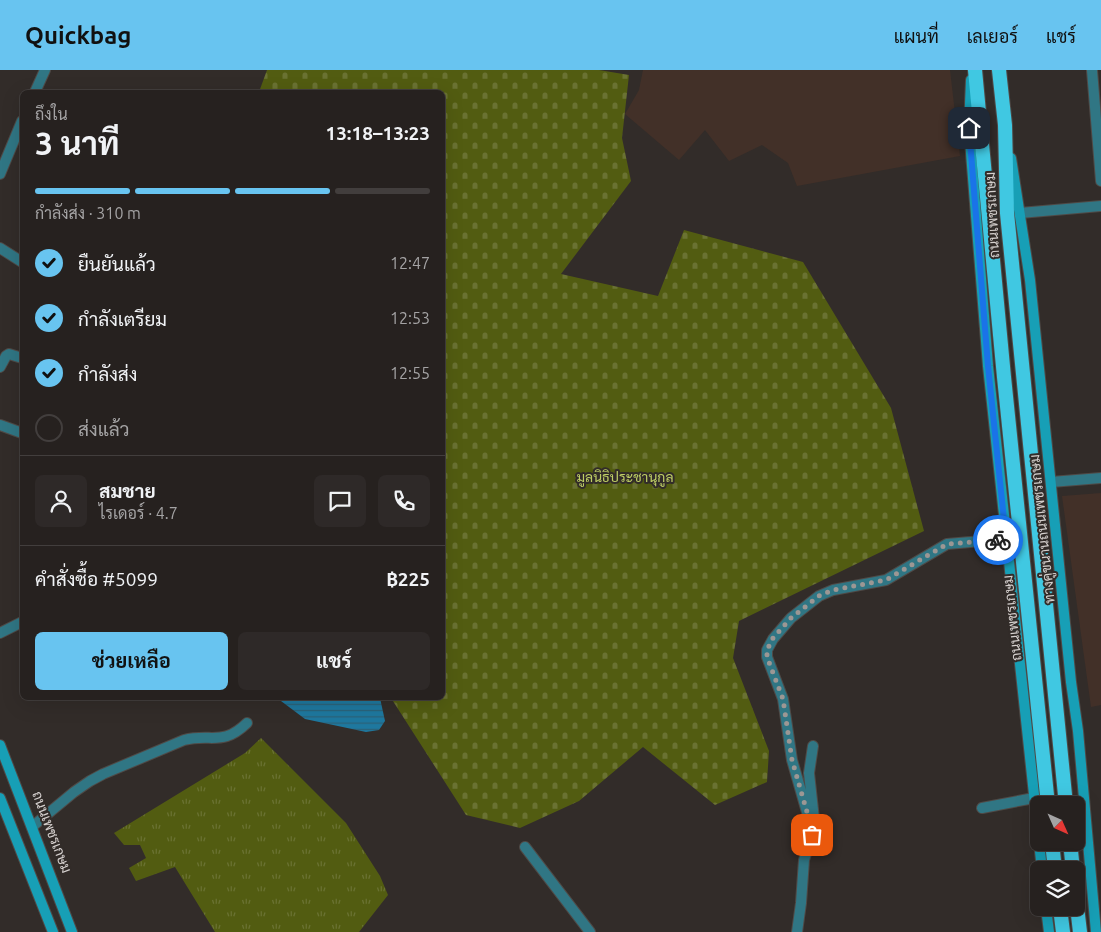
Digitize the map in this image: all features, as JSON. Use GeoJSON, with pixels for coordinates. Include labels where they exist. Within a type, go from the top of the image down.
{"type":"FeatureCollection","features":[{"type":"Feature","properties":{"kind":"highway","name":"ถนนเพชรเกษม"},"geometry":{"type":"LineString","coordinates":[[973,70],[1047,796]]}},
{"type":"Feature","properties":{"kind":"highway","name":"ถนนเพชรเกษม"},"geometry":{"type":"LineString","coordinates":[[999,70],[1005,125],[1007,212],[1065,796]]}},
{"type":"Feature","properties":{"kind":"highway"},"geometry":{"type":"LineString","coordinates":[[1061,916],[1062,932]]}},
{"type":"Feature","properties":{"kind":"highway"},"geometry":{"type":"LineString","coordinates":[[1078,916],[1080,932]]}},
{"type":"Feature","properties":{"kind":"main road"},"geometry":{"type":"LineString","coordinates":[[973,70],[969,128],[988,366],[1034,796]]}},
{"type":"Feature","properties":{"kind":"main road","name":"ทางคู่ขนานถนนเพชรเกษม"},"geometry":{"type":"LineString","coordinates":[[1005,125],[1030,280],[1071,682],[1078,731],[1097,932]]}},
{"type":"Feature","properties":{"kind":"main road","name":"ถนนเพชรเกษม"},"geometry":{"type":"LineString","coordinates":[[0,745],[33,826],[72,932]]}},
{"type":"Feature","properties":{"kind":"main road"},"geometry":{"type":"LineString","coordinates":[[0,798],[53,932]]}},
{"type":"Feature","properties":{"kind":"main road"},"geometry":{"type":"LineString","coordinates":[[1092,887],[1101,896]]}},
{"type":"Feature","properties":{"kind":"main road"},"geometry":{"type":"LineString","coordinates":[[41,901],[58,894]]}},
{"type":"Feature","properties":{"kind":"main road"},"geometry":{"type":"LineString","coordinates":[[1042,932],[1046,916]]}},
{"type":"Feature","properties":{"kind":"main road"},"geometry":{"type":"LineString","coordinates":[[1047,916],[1049,932]]}},
{"type":"Feature","properties":{"kind":"main road"},"geometry":{"type":"LineString","coordinates":[[1097,932],[1101,929]]}},
{"type":"Feature","properties":{"kind":"street"},"geometry":{"type":"LineString","coordinates":[[36,90],[45,70]]}},
{"type":"Feature","properties":{"kind":"street"},"geometry":{"type":"LineString","coordinates":[[1092,70],[1097,84],[1101,181]]}},
{"type":"Feature","properties":{"kind":"street"},"geometry":{"type":"LineString","coordinates":[[0,174],[20,126]]}},
{"type":"Feature","properties":{"kind":"street"},"geometry":{"type":"LineString","coordinates":[[1020,213],[1101,206]]}},
{"type":"Feature","properties":{"kind":"street"},"geometry":{"type":"LineString","coordinates":[[0,248],[20,261]]}},
{"type":"Feature","properties":{"kind":"street"},"geometry":{"type":"LineString","coordinates":[[0,367],[9,354],[20,357]]}},
{"type":"Feature","properties":{"kind":"street"},"geometry":{"type":"LineString","coordinates":[[0,425],[20,432]]}},
{"type":"Feature","properties":{"kind":"street"},"geometry":{"type":"LineString","coordinates":[[1051,482],[1101,478]]}},
{"type":"Feature","properties":{"kind":"street"},"geometry":{"type":"LineString","coordinates":[[814,819],[807,812],[794,768],[783,699],[767,657],[767,650],[773,638],[791,618],[819,596],[833,590],[886,580],[947,544],[1006,539]]}},
{"type":"Feature","properties":{"kind":"street"},"geometry":{"type":"LineString","coordinates":[[0,633],[20,623]]}},
{"type":"Feature","properties":{"kind":"street"},"geometry":{"type":"LineString","coordinates":[[33,826],[74,792],[103,774],[184,740],[192,738],[219,739],[230,736],[238,732],[247,723]]}},
{"type":"Feature","properties":{"kind":"street"},"geometry":{"type":"LineString","coordinates":[[797,932],[804,860],[812,835],[814,819],[809,773],[813,746]]}},
{"type":"Feature","properties":{"kind":"street"},"geometry":{"type":"LineString","coordinates":[[982,808],[1030,799]]}},
{"type":"Feature","properties":{"kind":"street"},"geometry":{"type":"LineString","coordinates":[[525,847],[590,932]]}},
{"type":"Feature","properties":{"kind":"shaded area"},"geometry":{"type":"Polygon","coordinates":[[[643,70],[950,70],[960,156],[797,186],[788,163],[762,145],[729,161],[705,130],[679,160],[625,114],[639,90],[643,70]]]}},
{"type":"Feature","properties":{"kind":"shaded area"},"geometry":{"type":"Polygon","coordinates":[[[1101,493],[1101,705],[1091,707],[1062,496],[1101,493]]]}},
{"type":"Feature","properties":{"kind":"green space","name":"มูลนิธิประชานุกูล"},"geometry":{"type":"Polygon","coordinates":[[[267,70],[599,70],[629,75],[622,138],[631,181],[561,274],[658,296],[684,230],[803,262],[891,408],[924,531],[739,621],[733,658],[769,751],[767,782],[715,805],[643,747],[579,801],[520,828],[466,815],[392,700],[445,700],[445,90],[260,90],[267,70]]]}},
{"type":"Feature","properties":{"kind":"green space"},"geometry":{"type":"Polygon","coordinates":[[[261,738],[346,823],[380,876],[388,895],[359,932],[215,932],[175,867],[136,881],[129,868],[146,858],[140,845],[124,845],[114,833],[245,753],[261,738]]]}},
{"type":"Feature","properties":{"kind":"water"},"geometry":{"type":"Polygon","coordinates":[[[280,700],[380,700],[385,721],[379,730],[366,732],[305,719],[280,700]]]}},
{"type":"Feature","properties":{"kind":"way so far"},"geometry":{"type":"LineString","coordinates":[[812,835],[814,819],[807,812],[792,760],[783,699],[767,657],[767,650],[773,638],[791,618],[819,596],[833,590],[886,580],[947,544],[998,540]]}},
{"type":"Feature","properties":{"kind":"route"},"geometry":{"type":"LineString","coordinates":[[969,128],[988,366],[1006,539],[998,540]]}}]}
